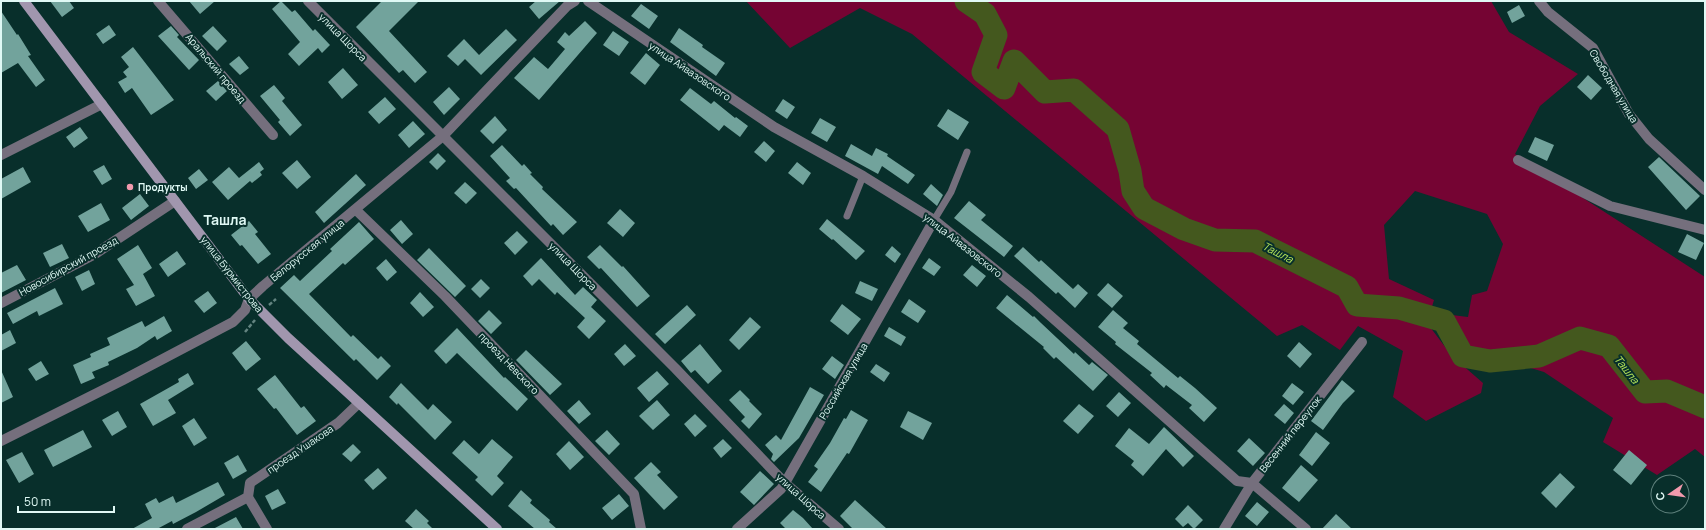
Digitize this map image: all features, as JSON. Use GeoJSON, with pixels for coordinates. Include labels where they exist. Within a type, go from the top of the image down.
{"type":"FeatureCollection","features":[{"type":"Feature","properties":{"kind":"street","name":"улица Бурмистрова"},"geometry":{"type":"LineString","coordinates":[[24,1],[249,299],[288,338],[359,404],[498,529]]}},
{"type":"Feature","properties":{"kind":"street","name":"Аральский проезд"},"geometry":{"type":"LineString","coordinates":[[158,1],[273,135]]}},
{"type":"Feature","properties":{"kind":"street","name":"улица Щорса"},"geometry":{"type":"LineString","coordinates":[[308,1],[670,362],[785,483],[839,529]]}},
{"type":"Feature","properties":{"kind":"street","name":"Белорусская улица"},"geometry":{"type":"LineString","coordinates":[[1,441],[123,380],[233,322],[244,310],[249,299],[263,286],[443,136],[567,6],[575,1]]}},
{"type":"Feature","properties":{"kind":"street","name":"улица Айвазовского"},"geometry":{"type":"LineString","coordinates":[[588,1],[774,127],[863,176],[934,220],[1029,297],[1237,481],[1252,483],[1306,529]]}},
{"type":"Feature","properties":{"kind":"street","name":"Свободная улица"},"geometry":{"type":"LineString","coordinates":[[1539,1],[1548,12],[1593,48],[1629,114],[1649,139],[1705,190]]}},
{"type":"Feature","properties":{"kind":"street"},"geometry":{"type":"LineString","coordinates":[[1,155],[102,104]]}},
{"type":"Feature","properties":{"kind":"street"},"geometry":{"type":"LineString","coordinates":[[1518,160],[1610,206],[1705,230]]}},
{"type":"Feature","properties":{"kind":"street","name":"Новосибирский проезд"},"geometry":{"type":"LineString","coordinates":[[1,303],[95,254],[176,201]]}},
{"type":"Feature","properties":{"kind":"street","name":"проезд Невского"},"geometry":{"type":"LineString","coordinates":[[356,210],[445,296],[634,494],[641,529]]}},
{"type":"Feature","properties":{"kind":"street","name":"Российская улица"},"geometry":{"type":"LineString","coordinates":[[737,529],[781,490],[934,220]]}},
{"type":"Feature","properties":{"kind":"street","name":"Весенний переулок"},"geometry":{"type":"LineString","coordinates":[[1224,529],[1252,483],[1362,342]]}},
{"type":"Feature","properties":{"kind":"street","name":"проезд Ушакова"},"geometry":{"type":"LineString","coordinates":[[248,497],[250,483],[338,423],[359,404]]}},
{"type":"Feature","properties":{"kind":"street"},"geometry":{"type":"LineString","coordinates":[[187,529],[248,497],[267,529]]}},
{"type":"Feature","properties":{"kind":"lane"},"geometry":{"type":"LineString","coordinates":[[934,220],[951,192],[967,152]]}},
{"type":"Feature","properties":{"kind":"lane"},"geometry":{"type":"LineString","coordinates":[[847,216],[863,176]]}},
{"type":"Feature","properties":{"kind":"shaded area"},"geometry":{"type":"Polygon","coordinates":[[[746,1],[1491,1],[1509,32],[1578,74],[1540,106],[1515,154],[1705,277],[1705,457],[1695,449],[1658,474],[1655,474],[1603,442],[1613,418],[1544,372],[1464,348],[1455,334],[1452,315],[1468,317],[1472,295],[1487,291],[1503,244],[1487,214],[1415,191],[1384,225],[1389,279],[1434,300],[1427,323],[1452,356],[1483,383],[1481,393],[1426,421],[1393,397],[1403,351],[1358,326],[1340,350],[1302,325],[1277,336],[912,34],[860,8],[790,48],[746,1]]]}},
{"type":"Feature","properties":{"kind":"building"},"geometry":{"type":"Polygon","coordinates":[[[50,1],[69,1],[74,8],[62,17],[50,1]]]}},
{"type":"Feature","properties":{"kind":"building"},"geometry":{"type":"Polygon","coordinates":[[[189,1],[215,1],[200,14],[189,1]]]}},
{"type":"Feature","properties":{"kind":"building"},"geometry":{"type":"Polygon","coordinates":[[[281,1],[292,12],[295,10],[313,31],[315,29],[330,45],[322,53],[318,48],[299,66],[288,54],[300,42],[272,9],[281,1]]]}},
{"type":"Feature","properties":{"kind":"building"},"geometry":{"type":"Polygon","coordinates":[[[382,1],[419,1],[389,31],[427,72],[415,83],[403,70],[399,73],[356,27],[382,1]]]}},
{"type":"Feature","properties":{"kind":"building"},"geometry":{"type":"Polygon","coordinates":[[[536,1],[560,1],[539,19],[529,7],[536,1]]]}},
{"type":"Feature","properties":{"kind":"building"},"geometry":{"type":"Polygon","coordinates":[[[641,4],[658,16],[649,29],[631,16],[641,4]]]}},
{"type":"Feature","properties":{"kind":"building"},"geometry":{"type":"Polygon","coordinates":[[[1519,5],[1525,16],[1512,23],[1507,12],[1519,5]]]}},
{"type":"Feature","properties":{"kind":"building"},"geometry":{"type":"Polygon","coordinates":[[[1,11],[17,35],[18,34],[31,55],[28,56],[45,80],[36,87],[18,63],[1,73],[1,11]]]}},
{"type":"Feature","properties":{"kind":"building"},"geometry":{"type":"Polygon","coordinates":[[[585,21],[597,33],[539,100],[514,78],[534,57],[548,69],[565,49],[557,42],[565,32],[569,36],[585,21]]]}},
{"type":"Feature","properties":{"kind":"building"},"geometry":{"type":"Polygon","coordinates":[[[109,25],[116,35],[103,44],[96,34],[109,25]]]}},
{"type":"Feature","properties":{"kind":"building"},"geometry":{"type":"Polygon","coordinates":[[[171,26],[179,35],[177,37],[199,60],[189,70],[158,36],[171,26]]]}},
{"type":"Feature","properties":{"kind":"building"},"geometry":{"type":"Polygon","coordinates":[[[213,26],[227,41],[217,51],[202,36],[213,26]]]}},
{"type":"Feature","properties":{"kind":"building"},"geometry":{"type":"Polygon","coordinates":[[[679,28],[725,63],[716,76],[670,42],[679,28]]]}},
{"type":"Feature","properties":{"kind":"building"},"geometry":{"type":"Polygon","coordinates":[[[506,29],[517,40],[481,75],[465,59],[458,66],[447,56],[464,39],[479,55],[506,29]]]}},
{"type":"Feature","properties":{"kind":"building"},"geometry":{"type":"Polygon","coordinates":[[[613,31],[629,42],[619,56],[603,45],[613,31]]]}},
{"type":"Feature","properties":{"kind":"building"},"geometry":{"type":"Polygon","coordinates":[[[133,47],[174,100],[151,115],[132,88],[125,93],[118,82],[127,77],[123,72],[129,67],[121,57],[133,47]]]}},
{"type":"Feature","properties":{"kind":"building"},"geometry":{"type":"Polygon","coordinates":[[[646,53],[660,65],[645,85],[630,73],[646,53]]]}},
{"type":"Feature","properties":{"kind":"building"},"geometry":{"type":"Polygon","coordinates":[[[239,56],[249,68],[240,75],[229,64],[239,56]]]}},
{"type":"Feature","properties":{"kind":"building"},"geometry":{"type":"Polygon","coordinates":[[[343,68],[358,85],[342,99],[328,82],[343,68]]]}},
{"type":"Feature","properties":{"kind":"building"},"geometry":{"type":"Polygon","coordinates":[[[1588,75],[1602,88],[1591,100],[1577,87],[1588,75]]]}},
{"type":"Feature","properties":{"kind":"building"},"geometry":{"type":"Polygon","coordinates":[[[218,81],[227,91],[216,101],[206,91],[218,81]]]}},
{"type":"Feature","properties":{"kind":"building"},"geometry":{"type":"Polygon","coordinates":[[[274,85],[285,98],[282,101],[302,125],[290,136],[278,122],[280,120],[260,96],[274,85]]]}},
{"type":"Feature","properties":{"kind":"building"},"geometry":{"type":"Polygon","coordinates":[[[449,87],[460,99],[444,115],[433,102],[449,87]]]}},
{"type":"Feature","properties":{"kind":"building"},"geometry":{"type":"Polygon","coordinates":[[[690,88],[711,104],[714,101],[735,118],[736,117],[748,126],[740,137],[724,125],[719,131],[680,100],[690,88]]]}},
{"type":"Feature","properties":{"kind":"building"},"geometry":{"type":"Polygon","coordinates":[[[385,97],[396,109],[379,124],[368,112],[385,97]]]}},
{"type":"Feature","properties":{"kind":"building"},"geometry":{"type":"Polygon","coordinates":[[[783,99],[795,107],[787,119],[775,111],[783,99]]]}},
{"type":"Feature","properties":{"kind":"building"},"geometry":{"type":"Polygon","coordinates":[[[948,109],[969,122],[958,140],[937,126],[948,109]]]}},
{"type":"Feature","properties":{"kind":"building"},"geometry":{"type":"Polygon","coordinates":[[[495,116],[507,130],[493,144],[480,131],[495,116]]]}},
{"type":"Feature","properties":{"kind":"building"},"geometry":{"type":"Polygon","coordinates":[[[820,118],[836,127],[827,142],[811,133],[820,118]]]}},
{"type":"Feature","properties":{"kind":"building"},"geometry":{"type":"Polygon","coordinates":[[[413,121],[425,134],[409,148],[398,135],[413,121]]]}},
{"type":"Feature","properties":{"kind":"building"},"geometry":{"type":"Polygon","coordinates":[[[80,127],[88,138],[74,148],[66,137],[80,127]]]}},
{"type":"Feature","properties":{"kind":"building"},"geometry":{"type":"Polygon","coordinates":[[[1535,137],[1554,145],[1547,161],[1528,152],[1535,137]]]}},
{"type":"Feature","properties":{"kind":"building"},"geometry":{"type":"Polygon","coordinates":[[[764,141],[775,151],[766,162],[754,152],[764,141]]]}},
{"type":"Feature","properties":{"kind":"building"},"geometry":{"type":"Polygon","coordinates":[[[851,144],[872,156],[876,148],[888,154],[887,156],[915,175],[908,184],[882,166],[878,174],[845,156],[851,144]]]}},
{"type":"Feature","properties":{"kind":"building"},"geometry":{"type":"Polygon","coordinates":[[[502,145],[522,166],[524,164],[532,173],[530,174],[543,187],[542,189],[577,222],[563,235],[553,224],[551,226],[516,188],[514,189],[506,181],[510,178],[490,156],[502,145]]]}},
{"type":"Feature","properties":{"kind":"building"},"geometry":{"type":"Polygon","coordinates":[[[438,153],[446,161],[437,170],[429,162],[438,153]]]}},
{"type":"Feature","properties":{"kind":"building"},"geometry":{"type":"Polygon","coordinates":[[[1659,157],[1700,196],[1686,210],[1648,167],[1659,157]]]}},
{"type":"Feature","properties":{"kind":"building"},"geometry":{"type":"Polygon","coordinates":[[[297,160],[311,177],[297,189],[282,173],[297,160]]]}},
{"type":"Feature","properties":{"kind":"building"},"geometry":{"type":"Polygon","coordinates":[[[259,162],[264,169],[260,172],[262,175],[252,183],[250,181],[228,200],[212,182],[229,167],[239,178],[259,162]]]}},
{"type":"Feature","properties":{"kind":"building"},"geometry":{"type":"Polygon","coordinates":[[[797,162],[811,173],[803,185],[788,173],[797,162]]]}},
{"type":"Feature","properties":{"kind":"building"},"geometry":{"type":"Polygon","coordinates":[[[104,165],[112,179],[102,185],[93,171],[104,165]]]}},
{"type":"Feature","properties":{"kind":"building"},"geometry":{"type":"Polygon","coordinates":[[[23,167],[31,182],[1,199],[1,179],[23,167]]]}},
{"type":"Feature","properties":{"kind":"building"},"geometry":{"type":"Polygon","coordinates":[[[199,169],[208,180],[196,189],[188,178],[199,169]]]}},
{"type":"Feature","properties":{"kind":"building"},"geometry":{"type":"Polygon","coordinates":[[[356,174],[366,185],[324,223],[315,212],[356,174]]]}},
{"type":"Feature","properties":{"kind":"building"},"geometry":{"type":"Polygon","coordinates":[[[465,182],[477,193],[466,204],[454,193],[465,182]]]}},
{"type":"Feature","properties":{"kind":"building"},"geometry":{"type":"Polygon","coordinates":[[[931,184],[943,195],[937,206],[923,194],[931,184]]]}},
{"type":"Feature","properties":{"kind":"building"},"geometry":{"type":"Polygon","coordinates":[[[140,194],[149,206],[131,220],[122,208],[140,194]]]}},
{"type":"Feature","properties":{"kind":"building"},"geometry":{"type":"Polygon","coordinates":[[[969,201],[986,215],[981,220],[1013,246],[1004,257],[954,218],[969,201]]]}},
{"type":"Feature","properties":{"kind":"building"},"geometry":{"type":"Polygon","coordinates":[[[101,203],[110,220],[88,232],[78,216],[101,203]]]}},
{"type":"Feature","properties":{"kind":"building"},"geometry":{"type":"Polygon","coordinates":[[[620,209],[635,223],[623,237],[607,223],[620,209]]]}},
{"type":"Feature","properties":{"kind":"building"},"geometry":{"type":"Polygon","coordinates":[[[827,219],[865,251],[856,260],[833,239],[832,240],[819,229],[827,219]]]}},
{"type":"Feature","properties":{"kind":"building"},"geometry":{"type":"Polygon","coordinates":[[[401,220],[413,234],[402,244],[390,230],[401,220]]]}},
{"type":"Feature","properties":{"kind":"building"},"geometry":{"type":"Polygon","coordinates":[[[249,221],[258,232],[255,234],[271,254],[258,264],[242,245],[240,246],[231,235],[249,221]]]}},
{"type":"Feature","properties":{"kind":"building"},"geometry":{"type":"Polygon","coordinates":[[[359,222],[374,239],[345,265],[343,263],[309,294],[351,337],[353,335],[378,359],[381,356],[391,366],[377,380],[356,359],[354,361],[280,288],[294,275],[300,281],[332,251],[330,249],[359,222]]]}},
{"type":"Feature","properties":{"kind":"building"},"geometry":{"type":"Polygon","coordinates":[[[517,231],[528,242],[515,255],[504,243],[517,231]]]}},
{"type":"Feature","properties":{"kind":"building"},"geometry":{"type":"Polygon","coordinates":[[[1687,234],[1704,243],[1696,260],[1678,252],[1687,234]]]}},
{"type":"Feature","properties":{"kind":"building"},"geometry":{"type":"Polygon","coordinates":[[[62,244],[69,258],[50,267],[43,253],[62,244]]]}},
{"type":"Feature","properties":{"kind":"building"},"geometry":{"type":"Polygon","coordinates":[[[138,245],[152,268],[143,274],[155,296],[136,306],[126,289],[134,285],[117,259],[138,245]]]}},
{"type":"Feature","properties":{"kind":"building"},"geometry":{"type":"Polygon","coordinates":[[[600,245],[622,267],[623,266],[650,296],[637,307],[601,268],[599,269],[587,257],[600,245]]]}},
{"type":"Feature","properties":{"kind":"building"},"geometry":{"type":"Polygon","coordinates":[[[892,246],[901,254],[895,263],[885,255],[892,246]]]}},
{"type":"Feature","properties":{"kind":"building"},"geometry":{"type":"Polygon","coordinates":[[[1023,247],[1039,262],[1041,260],[1073,289],[1078,284],[1088,293],[1075,308],[1058,292],[1056,294],[1014,256],[1023,247]]]}},
{"type":"Feature","properties":{"kind":"building"},"geometry":{"type":"Polygon","coordinates":[[[429,248],[466,286],[455,297],[417,260],[429,248]]]}},
{"type":"Feature","properties":{"kind":"building"},"geometry":{"type":"Polygon","coordinates":[[[177,251],[186,264],[168,277],[159,264],[177,251]]]}},
{"type":"Feature","properties":{"kind":"building"},"geometry":{"type":"Polygon","coordinates":[[[541,258],[575,295],[583,287],[597,300],[591,307],[606,321],[589,339],[577,327],[585,318],[557,292],[555,295],[539,279],[532,286],[523,276],[541,258]]]}},
{"type":"Feature","properties":{"kind":"building"},"geometry":{"type":"Polygon","coordinates":[[[929,258],[941,267],[934,276],[922,268],[929,258]]]}},
{"type":"Feature","properties":{"kind":"building"},"geometry":{"type":"Polygon","coordinates":[[[386,259],[397,272],[387,281],[376,268],[386,259]]]}},
{"type":"Feature","properties":{"kind":"building"},"geometry":{"type":"Polygon","coordinates":[[[17,265],[26,280],[1,293],[1,273],[17,265]]]}},
{"type":"Feature","properties":{"kind":"building"},"geometry":{"type":"Polygon","coordinates":[[[972,265],[986,276],[977,287],[963,275],[972,265]]]}},
{"type":"Feature","properties":{"kind":"building"},"geometry":{"type":"Polygon","coordinates":[[[89,270],[95,284],[82,291],[75,277],[89,270]]]}},
{"type":"Feature","properties":{"kind":"building"},"geometry":{"type":"Polygon","coordinates":[[[481,279],[490,288],[480,298],[471,289],[481,279]]]}},
{"type":"Feature","properties":{"kind":"building"},"geometry":{"type":"Polygon","coordinates":[[[860,281],[878,289],[872,301],[855,293],[860,281]]]}},
{"type":"Feature","properties":{"kind":"building"},"geometry":{"type":"Polygon","coordinates":[[[1108,283],[1123,296],[1112,308],[1097,295],[1108,283]]]}},
{"type":"Feature","properties":{"kind":"building"},"geometry":{"type":"Polygon","coordinates":[[[55,288],[63,304],[39,316],[37,311],[13,324],[7,313],[55,288]]]}},
{"type":"Feature","properties":{"kind":"building"},"geometry":{"type":"Polygon","coordinates":[[[208,291],[217,303],[204,313],[194,301],[208,291]]]}},
{"type":"Feature","properties":{"kind":"building"},"geometry":{"type":"Polygon","coordinates":[[[420,292],[434,307],[423,317],[410,303],[420,292]]]}},
{"type":"Feature","properties":{"kind":"building"},"geometry":{"type":"Polygon","coordinates":[[[1007,295],[1033,317],[1034,316],[1074,354],[1075,352],[1089,365],[1092,362],[1108,375],[1093,391],[1056,357],[1054,359],[1043,348],[1044,347],[996,308],[1007,295]]]}},
{"type":"Feature","properties":{"kind":"building"},"geometry":{"type":"Polygon","coordinates":[[[909,299],[926,311],[918,323],[901,312],[909,299]]]}},
{"type":"Feature","properties":{"kind":"building"},"geometry":{"type":"Polygon","coordinates":[[[842,304],[861,319],[848,335],[830,321],[842,304]]]}},
{"type":"Feature","properties":{"kind":"building"},"geometry":{"type":"Polygon","coordinates":[[[687,305],[696,315],[665,344],[655,334],[687,305]]]}},
{"type":"Feature","properties":{"kind":"building"},"geometry":{"type":"Polygon","coordinates":[[[489,310],[502,323],[491,334],[478,321],[489,310]]]}},
{"type":"Feature","properties":{"kind":"building"},"geometry":{"type":"Polygon","coordinates":[[[1113,310],[1128,323],[1123,328],[1139,341],[1137,344],[1178,378],[1180,376],[1195,388],[1217,408],[1204,422],[1189,408],[1192,405],[1166,385],[1164,388],[1150,375],[1152,373],[1115,344],[1116,342],[1098,327],[1113,310]]]}},
{"type":"Feature","properties":{"kind":"building"},"geometry":{"type":"Polygon","coordinates":[[[164,316],[172,331],[157,340],[155,336],[137,348],[108,362],[109,365],[92,372],[95,378],[81,384],[73,365],[91,357],[90,354],[110,345],[107,338],[142,321],[145,327],[164,316]]]}},
{"type":"Feature","properties":{"kind":"building"},"geometry":{"type":"Polygon","coordinates":[[[750,317],[761,327],[739,350],[729,340],[750,317]]]}},
{"type":"Feature","properties":{"kind":"building"},"geometry":{"type":"Polygon","coordinates":[[[889,327],[906,337],[901,346],[884,336],[889,327]]]}},
{"type":"Feature","properties":{"kind":"building"},"geometry":{"type":"Polygon","coordinates":[[[457,328],[504,378],[505,377],[528,399],[517,411],[457,353],[446,364],[434,351],[457,328]]]}},
{"type":"Feature","properties":{"kind":"building"},"geometry":{"type":"Polygon","coordinates":[[[10,330],[16,343],[1,351],[1,335],[10,330]]]}},
{"type":"Feature","properties":{"kind":"building"},"geometry":{"type":"Polygon","coordinates":[[[246,341],[261,359],[246,371],[232,353],[246,341]]]}},
{"type":"Feature","properties":{"kind":"building"},"geometry":{"type":"Polygon","coordinates":[[[1299,342],[1312,354],[1300,368],[1287,356],[1299,342]]]}},
{"type":"Feature","properties":{"kind":"building"},"geometry":{"type":"Polygon","coordinates":[[[625,344],[636,356],[624,366],[614,354],[625,344]]]}},
{"type":"Feature","properties":{"kind":"building"},"geometry":{"type":"Polygon","coordinates":[[[700,344],[722,371],[708,384],[695,370],[691,373],[681,361],[700,344]]]}},
{"type":"Feature","properties":{"kind":"building"},"geometry":{"type":"Polygon","coordinates":[[[526,350],[562,384],[550,395],[516,360],[526,350]]]}},
{"type":"Feature","properties":{"kind":"building"},"geometry":{"type":"Polygon","coordinates":[[[832,356],[844,365],[835,379],[822,369],[832,356]]]}},
{"type":"Feature","properties":{"kind":"building"},"geometry":{"type":"Polygon","coordinates":[[[41,361],[49,374],[36,381],[28,369],[41,361]]]}},
{"type":"Feature","properties":{"kind":"building"},"geometry":{"type":"Polygon","coordinates":[[[876,364],[890,373],[884,382],[870,372],[876,364]]]}},
{"type":"Feature","properties":{"kind":"building"},"geometry":{"type":"Polygon","coordinates":[[[1,370],[13,397],[1,403],[1,370]]]}},
{"type":"Feature","properties":{"kind":"building"},"geometry":{"type":"Polygon","coordinates":[[[657,371],[669,384],[649,402],[637,388],[657,371]]]}},
{"type":"Feature","properties":{"kind":"building"},"geometry":{"type":"Polygon","coordinates":[[[188,373],[194,384],[168,400],[176,413],[153,426],[140,404],[179,382],[178,379],[188,373]]]}},
{"type":"Feature","properties":{"kind":"building"},"geometry":{"type":"Polygon","coordinates":[[[275,375],[301,408],[304,406],[316,421],[297,435],[276,408],[274,409],[257,389],[275,375]]]}},
{"type":"Feature","properties":{"kind":"building"},"geometry":{"type":"Polygon","coordinates":[[[1342,380],[1355,391],[1343,403],[1323,430],[1311,421],[1342,380]]]}},
{"type":"Feature","properties":{"kind":"building"},"geometry":{"type":"Polygon","coordinates":[[[401,383],[428,410],[433,404],[452,422],[435,440],[398,403],[397,405],[389,397],[401,383]]]}},
{"type":"Feature","properties":{"kind":"building"},"geometry":{"type":"Polygon","coordinates":[[[1292,383],[1304,392],[1293,405],[1282,396],[1292,383]]]}},
{"type":"Feature","properties":{"kind":"building"},"geometry":{"type":"Polygon","coordinates":[[[810,387],[824,395],[799,438],[774,462],[771,459],[773,454],[765,445],[776,435],[781,440],[810,387]]]}},
{"type":"Feature","properties":{"kind":"building"},"geometry":{"type":"Polygon","coordinates":[[[740,390],[762,414],[749,429],[741,421],[745,417],[729,400],[740,390]]]}},
{"type":"Feature","properties":{"kind":"building"},"geometry":{"type":"Polygon","coordinates":[[[1119,392],[1131,403],[1118,417],[1106,406],[1119,392]]]}},
{"type":"Feature","properties":{"kind":"building"},"geometry":{"type":"Polygon","coordinates":[[[579,400],[591,414],[579,424],[567,411],[579,400]]]}},
{"type":"Feature","properties":{"kind":"building"},"geometry":{"type":"Polygon","coordinates":[[[657,400],[670,415],[653,430],[639,416],[657,400]]]}},
{"type":"Feature","properties":{"kind":"building"},"geometry":{"type":"Polygon","coordinates":[[[1079,404],[1094,416],[1078,434],[1063,421],[1079,404]]]}},
{"type":"Feature","properties":{"kind":"building"},"geometry":{"type":"Polygon","coordinates":[[[1284,404],[1294,413],[1285,424],[1274,415],[1284,404]]]}},
{"type":"Feature","properties":{"kind":"building"},"geometry":{"type":"Polygon","coordinates":[[[851,410],[868,420],[849,454],[847,453],[821,492],[808,482],[818,469],[814,466],[830,443],[844,418],[846,419],[851,410]]]}},
{"type":"Feature","properties":{"kind":"building"},"geometry":{"type":"Polygon","coordinates":[[[118,411],[127,427],[112,436],[102,420],[118,411]]]}},
{"type":"Feature","properties":{"kind":"building"},"geometry":{"type":"Polygon","coordinates":[[[908,411],[932,423],[923,440],[900,427],[908,411]]]}},
{"type":"Feature","properties":{"kind":"building"},"geometry":{"type":"Polygon","coordinates":[[[695,414],[707,426],[695,437],[684,424],[695,414]]]}},
{"type":"Feature","properties":{"kind":"building"},"geometry":{"type":"Polygon","coordinates":[[[194,418],[207,438],[194,446],[182,426],[194,418]]]}},
{"type":"Feature","properties":{"kind":"building"},"geometry":{"type":"Polygon","coordinates":[[[1164,427],[1194,456],[1183,467],[1166,449],[1143,476],[1131,465],[1134,461],[1115,446],[1129,428],[1149,444],[1164,427]]]}},
{"type":"Feature","properties":{"kind":"building"},"geometry":{"type":"Polygon","coordinates":[[[83,430],[92,447],[53,467],[44,450],[83,430]]]}},
{"type":"Feature","properties":{"kind":"building"},"geometry":{"type":"Polygon","coordinates":[[[607,430],[620,444],[609,455],[595,441],[607,430]]]}},
{"type":"Feature","properties":{"kind":"building"},"geometry":{"type":"Polygon","coordinates":[[[1316,432],[1330,443],[1312,466],[1299,455],[1316,432]]]}},
{"type":"Feature","properties":{"kind":"building"},"geometry":{"type":"Polygon","coordinates":[[[1249,438],[1265,453],[1253,466],[1237,451],[1249,438]]]}},
{"type":"Feature","properties":{"kind":"building"},"geometry":{"type":"Polygon","coordinates":[[[492,439],[513,457],[497,476],[504,483],[492,496],[475,480],[478,477],[452,453],[464,440],[479,454],[492,439]]]}},
{"type":"Feature","properties":{"kind":"building"},"geometry":{"type":"Polygon","coordinates":[[[723,439],[732,448],[721,458],[713,448],[723,439]]]}},
{"type":"Feature","properties":{"kind":"building"},"geometry":{"type":"Polygon","coordinates":[[[569,441],[584,457],[570,470],[556,454],[569,441]]]}},
{"type":"Feature","properties":{"kind":"building"},"geometry":{"type":"Polygon","coordinates":[[[353,444],[361,452],[351,462],[342,454],[353,444]]]}},
{"type":"Feature","properties":{"kind":"building"},"geometry":{"type":"Polygon","coordinates":[[[1629,450],[1647,465],[1631,485],[1613,470],[1629,450]]]}},
{"type":"Feature","properties":{"kind":"building"},"geometry":{"type":"Polygon","coordinates":[[[22,452],[34,474],[19,483],[6,460],[22,452]]]}},
{"type":"Feature","properties":{"kind":"building"},"geometry":{"type":"Polygon","coordinates":[[[238,455],[247,471],[233,479],[224,463],[238,455]]]}},
{"type":"Feature","properties":{"kind":"building"},"geometry":{"type":"Polygon","coordinates":[[[651,462],[661,472],[657,475],[678,497],[664,510],[634,478],[651,462]]]}},
{"type":"Feature","properties":{"kind":"building"},"geometry":{"type":"Polygon","coordinates":[[[1301,465],[1318,480],[1299,502],[1282,488],[1301,465]]]}},
{"type":"Feature","properties":{"kind":"building"},"geometry":{"type":"Polygon","coordinates":[[[378,468],[387,478],[373,490],[364,480],[378,468]]]}},
{"type":"Feature","properties":{"kind":"building"},"geometry":{"type":"Polygon","coordinates":[[[760,471],[774,484],[754,505],[740,492],[760,471]]]}},
{"type":"Feature","properties":{"kind":"building"},"geometry":{"type":"Polygon","coordinates":[[[1560,473],[1575,487],[1556,508],[1541,493],[1560,473]]]}},
{"type":"Feature","properties":{"kind":"building"},"geometry":{"type":"Polygon","coordinates":[[[218,482],[225,495],[196,512],[173,524],[172,521],[157,529],[132,529],[152,518],[145,504],[156,498],[159,503],[173,496],[176,503],[218,482]]]}},
{"type":"Feature","properties":{"kind":"building"},"geometry":{"type":"Polygon","coordinates":[[[278,489],[286,503],[272,510],[265,496],[278,489]]]}},
{"type":"Feature","properties":{"kind":"building"},"geometry":{"type":"Polygon","coordinates":[[[521,490],[532,500],[530,503],[550,520],[549,522],[557,529],[535,529],[508,506],[521,490]]]}},
{"type":"Feature","properties":{"kind":"building"},"geometry":{"type":"Polygon","coordinates":[[[619,494],[629,506],[612,520],[602,508],[619,494]]]}},
{"type":"Feature","properties":{"kind":"building"},"geometry":{"type":"Polygon","coordinates":[[[855,500],[887,529],[853,529],[840,516],[855,500]]]}},
{"type":"Feature","properties":{"kind":"building"},"geometry":{"type":"Polygon","coordinates":[[[1257,502],[1269,512],[1257,526],[1245,516],[1257,502]]]}},
{"type":"Feature","properties":{"kind":"building"},"geometry":{"type":"Polygon","coordinates":[[[1188,505],[1203,520],[1194,529],[1188,523],[1183,527],[1175,519],[1188,505]]]}},
{"type":"Feature","properties":{"kind":"building"},"geometry":{"type":"Polygon","coordinates":[[[416,509],[429,521],[427,523],[433,529],[414,529],[405,521],[416,509]]]}},
{"type":"Feature","properties":{"kind":"building"},"geometry":{"type":"Polygon","coordinates":[[[793,510],[813,529],[786,529],[780,523],[793,510]]]}},
{"type":"Feature","properties":{"kind":"building"},"geometry":{"type":"Polygon","coordinates":[[[1336,514],[1352,529],[1322,529],[1336,514]]]}},
{"type":"Feature","properties":{"kind":"building"},"geometry":{"type":"Polygon","coordinates":[[[236,517],[243,529],[213,529],[236,517]]]}},
{"type":"Feature","properties":{"kind":"waterway","name":"Ташла"},"geometry":{"type":"LineString","coordinates":[[966,1],[985,14],[996,35],[983,72],[1004,88],[1014,61],[1045,92],[1074,90],[1118,129],[1130,171],[1133,191],[1144,208],[1184,229],[1215,240],[1255,241],[1347,287],[1357,305],[1399,308],[1444,321],[1463,356],[1490,361],[1539,356],[1580,338],[1609,346],[1645,392],[1667,391],[1705,407]]}},
{"type":"Feature","properties":{"kind":"place","name":"Продукты"},"geometry":{"type":"Point","coordinates":[130,187]}},
{"type":"Feature","properties":{"kind":"district","name":"Ташла"},"geometry":{"type":"Point","coordinates":[225,219]}}]}
